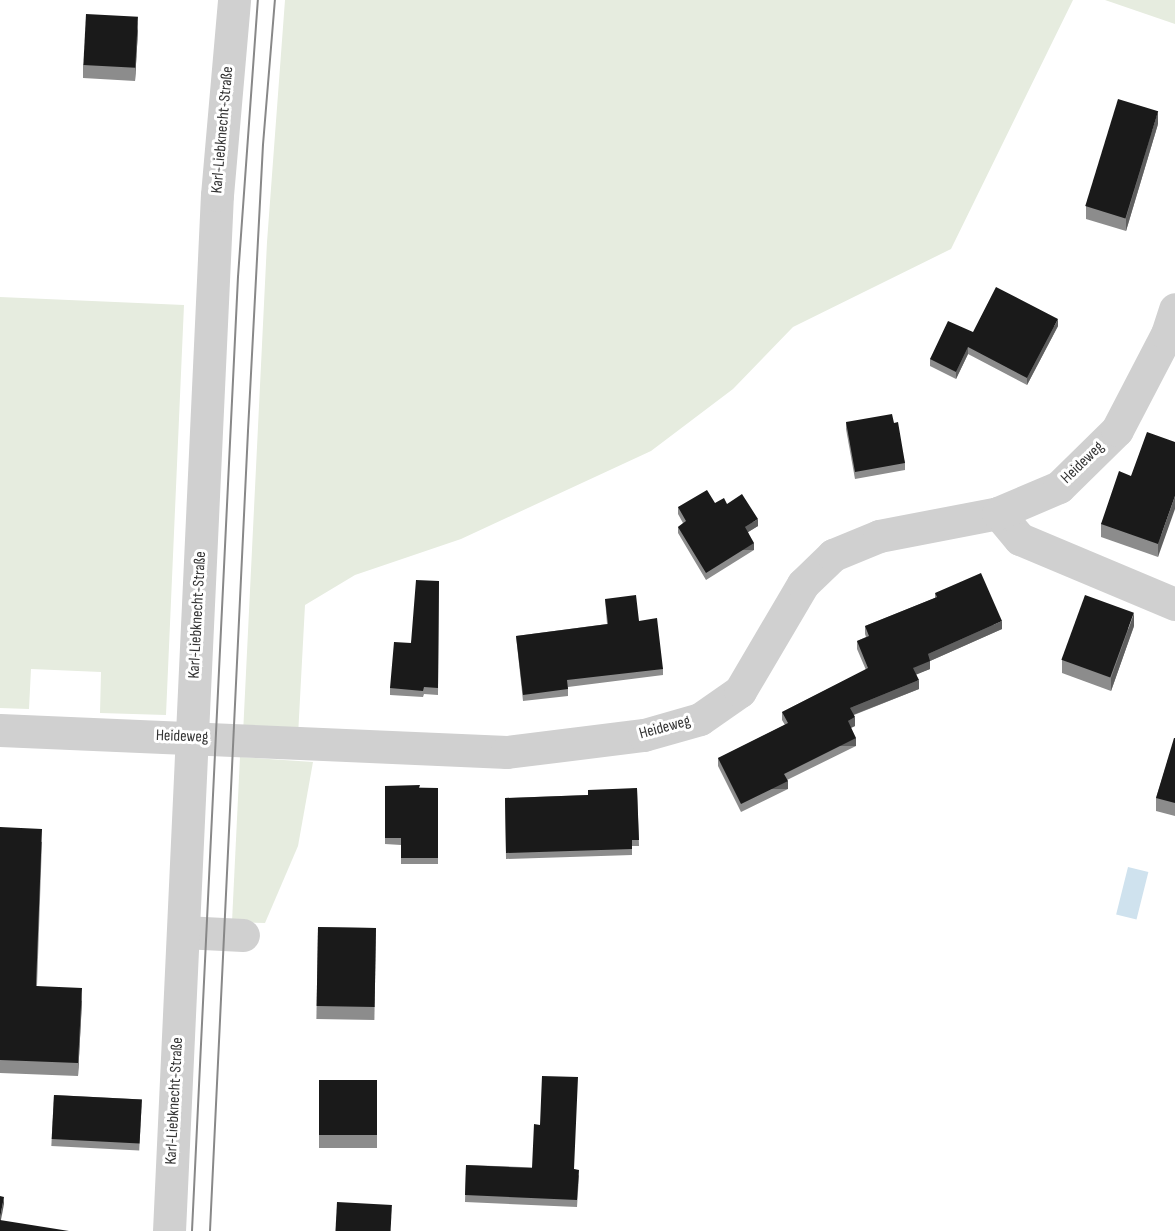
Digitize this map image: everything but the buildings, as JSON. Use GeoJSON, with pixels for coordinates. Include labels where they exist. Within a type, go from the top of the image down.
{"type":"FeatureCollection","features":[{"type":"Feature","properties":{"kind":"street","name":"Karl-Liebknecht-Straße"},"geometry":{"type":"LineString","coordinates":[[169,1231],[217,195],[234,0]]}},
{"type":"Feature","properties":{"kind":"street","name":"Heideweg"},"geometry":{"type":"LineString","coordinates":[[0,730],[507,752],[644,735],[700,719],[740,691],[803,584],[833,555],[879,536],[998,513],[1059,487],[1117,430],[1167,334],[1175,309]]}},
{"type":"Feature","properties":{"kind":"street"},"geometry":{"type":"LineString","coordinates":[[998,513],[1020,539],[1175,604]]}},
{"type":"Feature","properties":{"kind":"street"},"geometry":{"type":"LineString","coordinates":[[183,932],[243,935]]}},
{"type":"Feature","properties":{"kind":"shaded area"},"geometry":{"type":"Polygon","coordinates":[[[285,0],[1073,0],[951,249],[793,327],[733,389],[651,451],[461,539],[355,575],[305,605],[298,736],[243,734],[267,242],[285,0]]]}},
{"type":"Feature","properties":{"kind":"shaded area"},"geometry":{"type":"Polygon","coordinates":[[[1105,0],[1175,0],[1175,24],[1105,0]]]}},
{"type":"Feature","properties":{"kind":"shaded area"},"geometry":{"type":"Polygon","coordinates":[[[0,297],[184,305],[166,715],[100,713],[101,672],[31,669],[29,709],[0,708],[0,297]]]}},
{"type":"Feature","properties":{"kind":"shaded area"},"geometry":{"type":"Polygon","coordinates":[[[240,757],[313,762],[298,846],[265,923],[232,922],[240,757]]]}},
{"type":"Feature","properties":{"kind":"water"},"geometry":{"type":"Polygon","coordinates":[[[1128,867],[1148,872],[1137,920],[1116,915],[1128,867]]]}},
{"type":"Feature","properties":{"kind":"tram line"},"geometry":{"type":"LineString","coordinates":[[192,1231],[238,277],[258,0]]}},
{"type":"Feature","properties":{"kind":"tram line"},"geometry":{"type":"LineString","coordinates":[[210,1231],[263,145],[275,0]]}}]}
